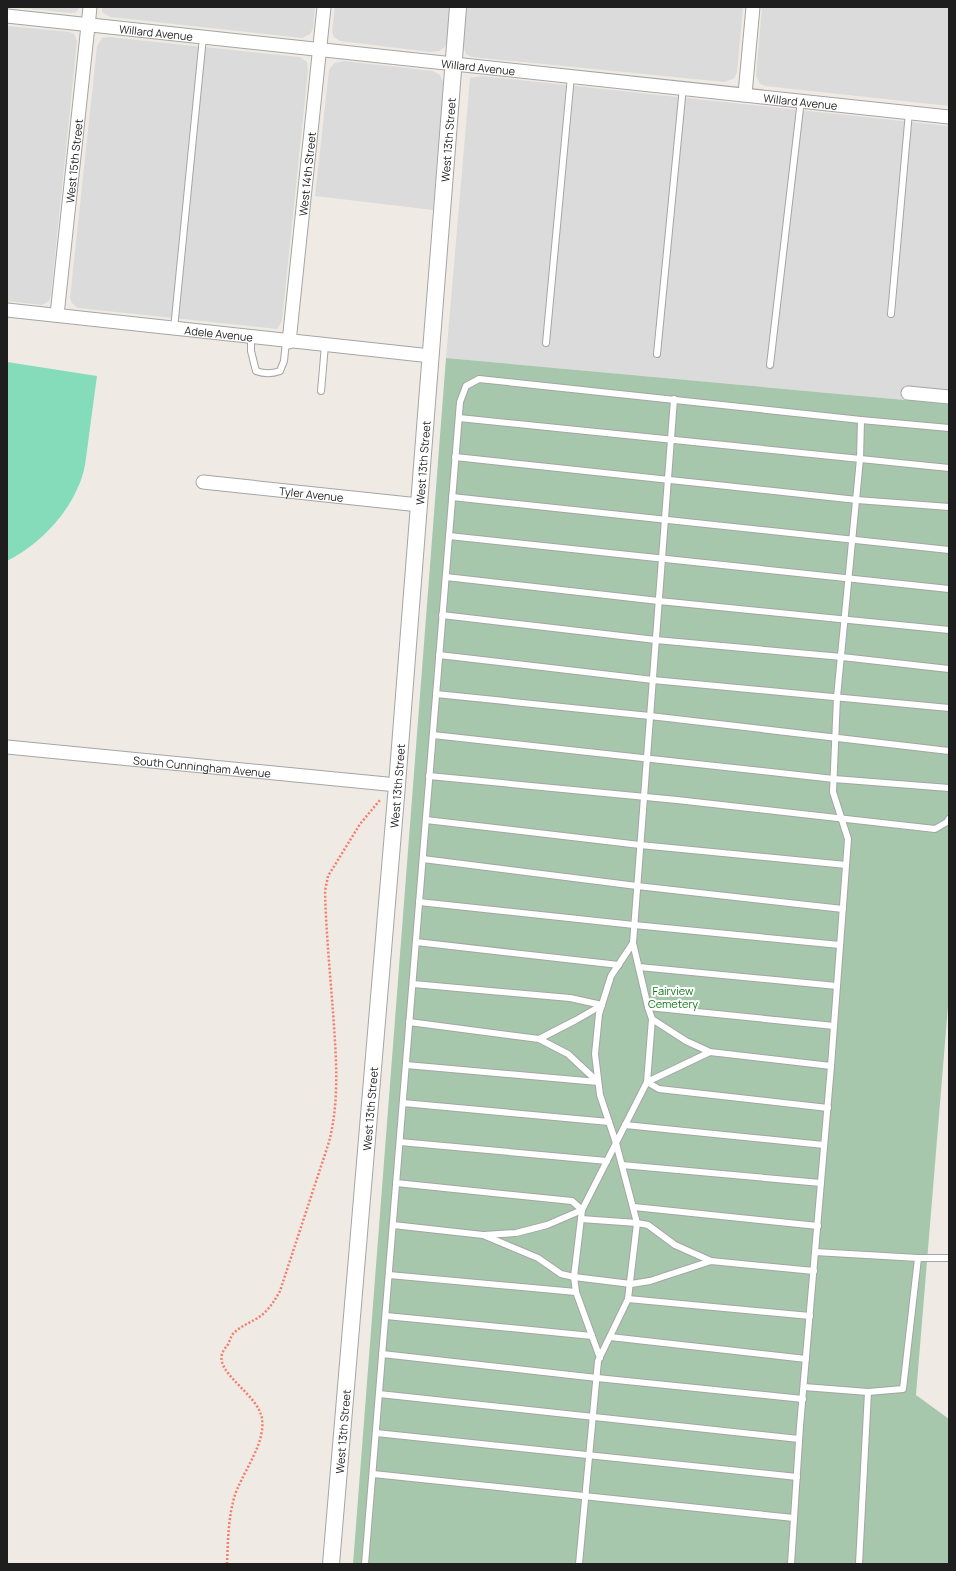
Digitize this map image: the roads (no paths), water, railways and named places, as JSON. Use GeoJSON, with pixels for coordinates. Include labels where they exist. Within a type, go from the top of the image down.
{"type":"FeatureCollection","features":[{"type":"Feature","properties":{"kind":"street","name":"West 15th Street"},"geometry":{"type":"LineString","coordinates":[[57,315],[90,7]]}},
{"type":"Feature","properties":{"kind":"street","name":"West 14th Street"},"geometry":{"type":"LineString","coordinates":[[288,341],[324,7]]}},
{"type":"Feature","properties":{"kind":"street","name":"West 13th Street"},"geometry":{"type":"LineString","coordinates":[[331,1564],[393,785],[419,505],[458,7]]}},
{"type":"Feature","properties":{"kind":"street"},"geometry":{"type":"LineString","coordinates":[[745,94],[754,7]]}},
{"type":"Feature","properties":{"kind":"street","name":"Willard Avenue"},"geometry":{"type":"LineString","coordinates":[[7,16],[683,87],[949,117]]}},
{"type":"Feature","properties":{"kind":"street","name":"Adele Avenue"},"geometry":{"type":"LineString","coordinates":[[7,310],[431,356]]}},
{"type":"Feature","properties":{"kind":"street"},"geometry":{"type":"LineString","coordinates":[[908,393],[949,397]]}},
{"type":"Feature","properties":{"kind":"street","name":"Tyler Avenue"},"geometry":{"type":"LineString","coordinates":[[203,482],[419,505]]}},
{"type":"Feature","properties":{"kind":"street","name":"South Cunningham Avenue"},"geometry":{"type":"LineString","coordinates":[[7,747],[393,785]]}},
{"type":"Feature","properties":{"kind":"lane"},"geometry":{"type":"LineString","coordinates":[[174,329],[203,37]]}},
{"type":"Feature","properties":{"kind":"lane"},"geometry":{"type":"LineString","coordinates":[[546,343],[571,76]]}},
{"type":"Feature","properties":{"kind":"lane"},"geometry":{"type":"LineString","coordinates":[[657,354],[683,87]]}},
{"type":"Feature","properties":{"kind":"lane"},"geometry":{"type":"LineString","coordinates":[[770,366],[801,100]]}},
{"type":"Feature","properties":{"kind":"lane"},"geometry":{"type":"LineString","coordinates":[[891,314],[909,112]]}},
{"type":"Feature","properties":{"kind":"lane"},"geometry":{"type":"LineString","coordinates":[[252,337],[252,351],[256,371],[261,373],[273,374],[280,371],[284,361],[288,341]]}},
{"type":"Feature","properties":{"kind":"lane"},"geometry":{"type":"LineString","coordinates":[[321,391],[325,345]]}},
{"type":"Feature","properties":{"kind":"lane"},"geometry":{"type":"LineString","coordinates":[[365,1564],[460,402],[466,386],[479,378],[861,420],[949,428]]}},
{"type":"Feature","properties":{"kind":"lane"},"geometry":{"type":"LineString","coordinates":[[600,1358],[576,1292],[574,1277],[582,1210],[647,1082],[652,1019],[633,943],[674,399]]}},
{"type":"Feature","properties":{"kind":"lane"},"geometry":{"type":"LineString","coordinates":[[459,418],[949,468]]}},
{"type":"Feature","properties":{"kind":"lane"},"geometry":{"type":"LineString","coordinates":[[792,1564],[806,1359],[828,1108],[848,839],[840,818],[833,792],[837,697],[857,500],[861,420]]}},
{"type":"Feature","properties":{"kind":"lane"},"geometry":{"type":"LineString","coordinates":[[456,457],[857,500],[949,507]]}},
{"type":"Feature","properties":{"kind":"lane"},"geometry":{"type":"LineString","coordinates":[[452,497],[949,550]]}},
{"type":"Feature","properties":{"kind":"lane"},"geometry":{"type":"LineString","coordinates":[[449,536],[949,589]]}},
{"type":"Feature","properties":{"kind":"lane"},"geometry":{"type":"LineString","coordinates":[[446,577],[659,601],[949,630]]}},
{"type":"Feature","properties":{"kind":"lane"},"geometry":{"type":"LineString","coordinates":[[442,615],[656,640],[842,657],[949,669]]}},
{"type":"Feature","properties":{"kind":"lane"},"geometry":{"type":"LineString","coordinates":[[439,655],[653,680],[949,708]]}},
{"type":"Feature","properties":{"kind":"lane"},"geometry":{"type":"LineString","coordinates":[[436,694],[650,716],[949,751]]}},
{"type":"Feature","properties":{"kind":"lane"},"geometry":{"type":"LineString","coordinates":[[433,735],[834,779],[949,788]]}},
{"type":"Feature","properties":{"kind":"lane"},"geometry":{"type":"LineString","coordinates":[[429,776],[644,797],[934,829],[947,822],[949,819]]}},
{"type":"Feature","properties":{"kind":"lane"},"geometry":{"type":"LineString","coordinates":[[426,820],[640,845],[846,865]]}},
{"type":"Feature","properties":{"kind":"lane"},"geometry":{"type":"LineString","coordinates":[[422,859],[637,886],[843,909]]}},
{"type":"Feature","properties":{"kind":"lane"},"geometry":{"type":"LineString","coordinates":[[419,902],[840,945]]}},
{"type":"Feature","properties":{"kind":"lane"},"geometry":{"type":"LineString","coordinates":[[416,942],[618,965]]}},
{"type":"Feature","properties":{"kind":"lane"},"geometry":{"type":"LineString","coordinates":[[579,1564],[600,1358],[628,1299],[631,1284],[637,1223],[616,1143],[600,1095],[595,1054],[599,1014],[611,976],[633,943]]}},
{"type":"Feature","properties":{"kind":"lane"},"geometry":{"type":"LineString","coordinates":[[638,967],[837,986]]}},
{"type":"Feature","properties":{"kind":"lane"},"geometry":{"type":"LineString","coordinates":[[413,984],[570,998],[602,1005]]}},
{"type":"Feature","properties":{"kind":"lane"},"geometry":{"type":"LineString","coordinates":[[539,1038],[576,1020],[602,1005]]}},
{"type":"Feature","properties":{"kind":"lane"},"geometry":{"type":"LineString","coordinates":[[648,1007],[834,1026]]}},
{"type":"Feature","properties":{"kind":"lane"},"geometry":{"type":"LineString","coordinates":[[652,1019],[686,1041],[710,1052],[831,1066]]}},
{"type":"Feature","properties":{"kind":"lane"},"geometry":{"type":"LineString","coordinates":[[409,1022],[539,1038],[568,1054],[598,1082]]}},
{"type":"Feature","properties":{"kind":"lane"},"geometry":{"type":"LineString","coordinates":[[647,1082],[710,1052]]}},
{"type":"Feature","properties":{"kind":"lane"},"geometry":{"type":"LineString","coordinates":[[406,1065],[598,1082]]}},
{"type":"Feature","properties":{"kind":"lane"},"geometry":{"type":"LineString","coordinates":[[647,1082],[659,1090],[828,1108]]}},
{"type":"Feature","properties":{"kind":"lane"},"geometry":{"type":"LineString","coordinates":[[403,1103],[609,1122]]}},
{"type":"Feature","properties":{"kind":"lane"},"geometry":{"type":"LineString","coordinates":[[625,1125],[824,1145]]}},
{"type":"Feature","properties":{"kind":"lane"},"geometry":{"type":"LineString","coordinates":[[400,1142],[606,1161]]}},
{"type":"Feature","properties":{"kind":"lane"},"geometry":{"type":"LineString","coordinates":[[622,1165],[821,1183]]}},
{"type":"Feature","properties":{"kind":"lane"},"geometry":{"type":"LineString","coordinates":[[396,1183],[572,1201],[582,1210]]}},
{"type":"Feature","properties":{"kind":"lane"},"geometry":{"type":"LineString","coordinates":[[634,1207],[818,1226]]}},
{"type":"Feature","properties":{"kind":"lane"},"geometry":{"type":"LineString","coordinates":[[393,1225],[482,1235],[516,1232],[547,1225],[582,1210]]}},
{"type":"Feature","properties":{"kind":"lane"},"geometry":{"type":"LineString","coordinates":[[581,1219],[648,1225],[675,1245],[711,1261],[814,1271]]}},
{"type":"Feature","properties":{"kind":"lane"},"geometry":{"type":"LineString","coordinates":[[482,1235],[538,1258],[561,1274],[631,1284],[650,1281],[711,1261]]}},
{"type":"Feature","properties":{"kind":"lane"},"geometry":{"type":"LineString","coordinates":[[815,1252],[918,1258],[949,1258]]}},
{"type":"Feature","properties":{"kind":"lane"},"geometry":{"type":"LineString","coordinates":[[804,1387],[868,1392],[903,1389],[918,1258]]}},
{"type":"Feature","properties":{"kind":"lane"},"geometry":{"type":"LineString","coordinates":[[389,1275],[576,1292]]}},
{"type":"Feature","properties":{"kind":"lane"},"geometry":{"type":"LineString","coordinates":[[628,1299],[810,1316]]}},
{"type":"Feature","properties":{"kind":"lane"},"geometry":{"type":"LineString","coordinates":[[386,1316],[592,1336]]}},
{"type":"Feature","properties":{"kind":"lane"},"geometry":{"type":"LineString","coordinates":[[610,1337],[806,1359]]}},
{"type":"Feature","properties":{"kind":"lane"},"geometry":{"type":"LineString","coordinates":[[382,1354],[803,1399]]}},
{"type":"Feature","properties":{"kind":"lane"},"geometry":{"type":"LineString","coordinates":[[859,1564],[868,1392]]}},
{"type":"Feature","properties":{"kind":"lane"},"geometry":{"type":"LineString","coordinates":[[379,1394],[800,1439]]}},
{"type":"Feature","properties":{"kind":"lane"},"geometry":{"type":"LineString","coordinates":[[376,1433],[797,1477]]}},
{"type":"Feature","properties":{"kind":"lane"},"geometry":{"type":"LineString","coordinates":[[372,1474],[585,1495],[794,1518]]}},
{"type":"Feature","properties":{"kind":"park label","name":"Fairview Cemetery"},"geometry":{"type":"Point","coordinates":[673,996]}}]}
